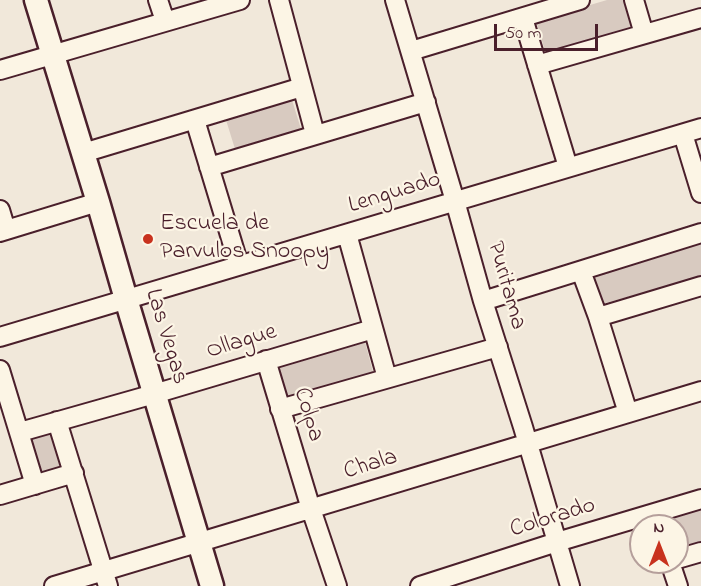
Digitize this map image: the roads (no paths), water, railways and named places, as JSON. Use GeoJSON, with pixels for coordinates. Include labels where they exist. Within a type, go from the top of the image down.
{"type":"FeatureCollection","features":[{"type":"Feature","properties":{"kind":"main road","name":"Las Vegas"},"geometry":{"type":"LineString","coordinates":[[36,0],[212,586]]}},
{"type":"Feature","properties":{"kind":"street"},"geometry":{"type":"LineString","coordinates":[[158,0],[165,21]]}},
{"type":"Feature","properties":{"kind":"street"},"geometry":{"type":"LineString","coordinates":[[0,70],[240,0]]}},
{"type":"Feature","properties":{"kind":"street"},"geometry":{"type":"LineString","coordinates":[[279,0],[315,134]]}},
{"type":"Feature","properties":{"kind":"street","name":"Puritama"},"geometry":{"type":"LineString","coordinates":[[395,0],[483,301],[570,586]]}},
{"type":"Feature","properties":{"kind":"street"},"geometry":{"type":"LineString","coordinates":[[411,51],[580,0]]}},
{"type":"Feature","properties":{"kind":"street"},"geometry":{"type":"LineString","coordinates":[[634,0],[644,34]]}},
{"type":"Feature","properties":{"kind":"street"},"geometry":{"type":"LineString","coordinates":[[523,18],[568,167]]}},
{"type":"Feature","properties":{"kind":"street"},"geometry":{"type":"LineString","coordinates":[[537,65],[701,18]]}},
{"type":"Feature","properties":{"kind":"street"},"geometry":{"type":"LineString","coordinates":[[82,153],[302,87]]}},
{"type":"Feature","properties":{"kind":"street"},"geometry":{"type":"LineString","coordinates":[[209,167],[426,102]]}},
{"type":"Feature","properties":{"kind":"street"},"geometry":{"type":"LineString","coordinates":[[195,120],[239,265]]}},
{"type":"Feature","properties":{"kind":"street","name":"Lenguado"},"geometry":{"type":"LineString","coordinates":[[0,337],[701,128]]}},
{"type":"Feature","properties":{"kind":"street"},"geometry":{"type":"LineString","coordinates":[[683,134],[701,193]]}},
{"type":"Feature","properties":{"kind":"street"},"geometry":{"type":"LineString","coordinates":[[0,210],[3,231],[98,202]]}},
{"type":"Feature","properties":{"kind":"street"},"geometry":{"type":"LineString","coordinates":[[483,301],[701,233]]}},
{"type":"Feature","properties":{"kind":"street"},"geometry":{"type":"LineString","coordinates":[[347,234],[387,378]]}},
{"type":"Feature","properties":{"kind":"street"},"geometry":{"type":"LineString","coordinates":[[581,271],[628,413]]}},
{"type":"Feature","properties":{"kind":"street"},"geometry":{"type":"LineString","coordinates":[[598,317],[701,286]]}},
{"type":"Feature","properties":{"kind":"street","name":"Ollague"},"geometry":{"type":"LineString","coordinates":[[20,432],[373,329]]}},
{"type":"Feature","properties":{"kind":"street"},"geometry":{"type":"LineString","coordinates":[[280,409],[498,347]]}},
{"type":"Feature","properties":{"kind":"street","name":"Colpa"},"geometry":{"type":"LineString","coordinates":[[266,360],[337,586]]}},
{"type":"Feature","properties":{"kind":"street"},"geometry":{"type":"LineString","coordinates":[[0,370],[35,485]]}},
{"type":"Feature","properties":{"kind":"street","name":"Chala"},"geometry":{"type":"LineString","coordinates":[[54,586],[106,579],[199,542],[701,391]]}},
{"type":"Feature","properties":{"kind":"street"},"geometry":{"type":"LineString","coordinates":[[57,421],[106,579]]}},
{"type":"Feature","properties":{"kind":"street"},"geometry":{"type":"LineString","coordinates":[[0,495],[74,472]]}},
{"type":"Feature","properties":{"kind":"street","name":"Colorado"},"geometry":{"type":"LineString","coordinates":[[668,514],[701,499]]}},
{"type":"Feature","properties":{"kind":"street","name":"Colorado"},"geometry":{"type":"LineString","coordinates":[[420,586],[456,581],[557,542],[629,525]]}},
{"type":"Feature","properties":{"kind":"place","name":"Escuela de Parvulos Snoopy"},"geometry":{"type":"Point","coordinates":[148,239]}}]}
